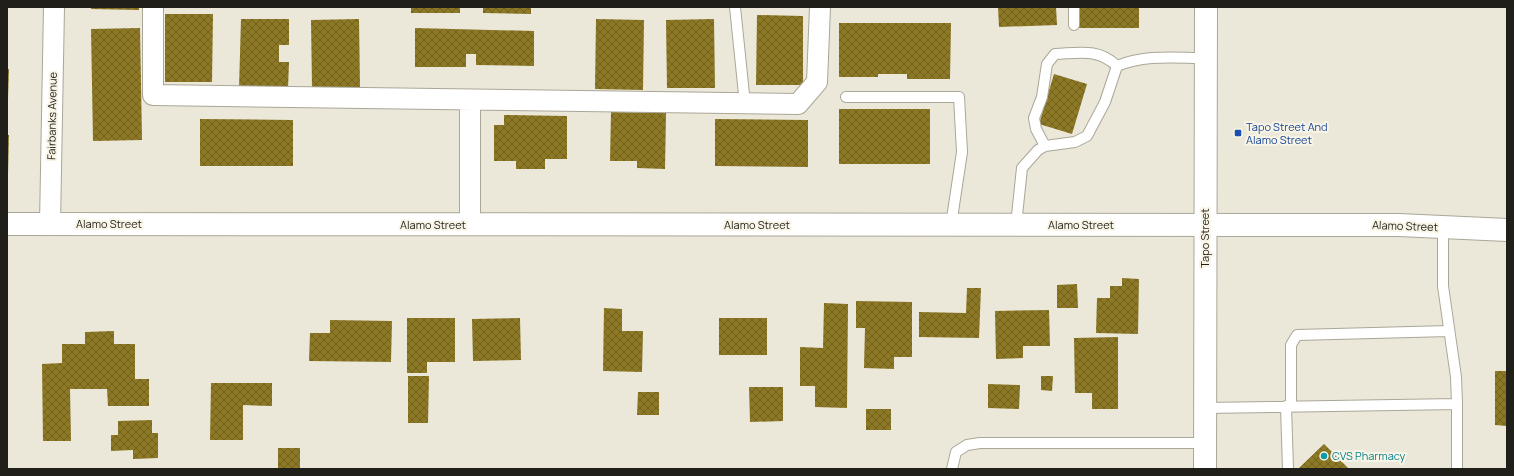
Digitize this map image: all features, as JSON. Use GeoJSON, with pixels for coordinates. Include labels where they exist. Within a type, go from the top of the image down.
{"type":"FeatureCollection","features":[{"type":"Feature","properties":{"kind":"main road","name":"Tapo Street"},"geometry":{"type":"LineString","coordinates":[[1205,469],[1206,7]]}},
{"type":"Feature","properties":{"kind":"main road","name":"Alamo Street"},"geometry":{"type":"LineString","coordinates":[[7,224],[1399,225],[1507,230]]}},
{"type":"Feature","properties":{"kind":"street","name":"Fairbanks Avenue"},"geometry":{"type":"LineString","coordinates":[[50,224],[54,7]]}},
{"type":"Feature","properties":{"kind":"street"},"geometry":{"type":"LineString","coordinates":[[153,7],[153,95],[745,104],[798,104],[817,82],[820,7]]}},
{"type":"Feature","properties":{"kind":"street"},"geometry":{"type":"LineString","coordinates":[[470,100],[470,225]]}},
{"type":"Feature","properties":{"kind":"lane"},"geometry":{"type":"LineString","coordinates":[[735,7],[745,104]]}},
{"type":"Feature","properties":{"kind":"lane"},"geometry":{"type":"LineString","coordinates":[[1074,7],[1074,25]]}},
{"type":"Feature","properties":{"kind":"lane"},"geometry":{"type":"LineString","coordinates":[[1045,146],[1036,129],[1034,118],[1042,97],[1047,64],[1051,58],[1055,54],[1095,52],[1109,58],[1117,66]]}},
{"type":"Feature","properties":{"kind":"lane"},"geometry":{"type":"LineString","coordinates":[[1016,225],[1022,168],[1038,150],[1045,146],[1075,142],[1087,136],[1105,102],[1117,66],[1129,61],[1162,57],[1206,58]]}},
{"type":"Feature","properties":{"kind":"lane"},"geometry":{"type":"LineString","coordinates":[[846,97],[959,97],[962,152],[951,225]]}},
{"type":"Feature","properties":{"kind":"lane"},"geometry":{"type":"LineString","coordinates":[[1443,228],[1443,286],[1456,377],[1457,469]]}},
{"type":"Feature","properties":{"kind":"lane"},"geometry":{"type":"LineString","coordinates":[[1288,469],[1290,345],[1297,335],[1450,331]]}},
{"type":"Feature","properties":{"kind":"lane"},"geometry":{"type":"LineString","coordinates":[[1205,408],[1457,404]]}},
{"type":"Feature","properties":{"kind":"lane"},"geometry":{"type":"LineString","coordinates":[[952,469],[956,452],[967,445],[974,444],[1205,443]]}},
{"type":"Feature","properties":{"kind":"building"},"geometry":{"type":"Polygon","coordinates":[[[91,7],[139,7],[139,10],[91,9],[91,7]]]}},
{"type":"Feature","properties":{"kind":"building"},"geometry":{"type":"Polygon","coordinates":[[[411,7],[460,7],[460,13],[411,13],[411,7]]]}},
{"type":"Feature","properties":{"kind":"building"},"geometry":{"type":"Polygon","coordinates":[[[483,7],[531,7],[531,14],[483,13],[483,7]]]}},
{"type":"Feature","properties":{"kind":"building"},"geometry":{"type":"Polygon","coordinates":[[[998,7],[1056,7],[1057,25],[999,27],[998,7]]]}},
{"type":"Feature","properties":{"kind":"building"},"geometry":{"type":"Polygon","coordinates":[[[1075,7],[1139,7],[1139,28],[1075,28],[1075,7]]]}},
{"type":"Feature","properties":{"kind":"building"},"geometry":{"type":"Polygon","coordinates":[[[165,14],[213,14],[212,82],[165,82],[165,14]]]}},
{"type":"Feature","properties":{"kind":"building"},"geometry":{"type":"Polygon","coordinates":[[[757,15],[803,16],[803,85],[756,85],[757,15]]]}},
{"type":"Feature","properties":{"kind":"building"},"geometry":{"type":"Polygon","coordinates":[[[241,19],[289,19],[289,45],[279,45],[279,62],[289,62],[288,89],[239,88],[241,19]]]}},
{"type":"Feature","properties":{"kind":"building"},"geometry":{"type":"Polygon","coordinates":[[[359,19],[360,88],[312,88],[311,20],[359,19]]]}},
{"type":"Feature","properties":{"kind":"building"},"geometry":{"type":"Polygon","coordinates":[[[596,19],[644,20],[643,90],[595,89],[596,19]]]}},
{"type":"Feature","properties":{"kind":"building"},"geometry":{"type":"Polygon","coordinates":[[[714,19],[715,88],[667,88],[666,20],[714,19]]]}},
{"type":"Feature","properties":{"kind":"building"},"geometry":{"type":"Polygon","coordinates":[[[839,23],[951,23],[950,79],[907,79],[907,74],[878,74],[878,77],[839,77],[839,23]]]}},
{"type":"Feature","properties":{"kind":"building"},"geometry":{"type":"Polygon","coordinates":[[[140,28],[142,140],[93,141],[91,29],[140,28]]]}},
{"type":"Feature","properties":{"kind":"building"},"geometry":{"type":"Polygon","coordinates":[[[415,28],[534,31],[534,66],[476,65],[476,54],[466,54],[466,67],[415,67],[415,28]]]}},
{"type":"Feature","properties":{"kind":"building"},"geometry":{"type":"Polygon","coordinates":[[[7,69],[9,69],[8,99],[7,99],[7,69]]]}},
{"type":"Feature","properties":{"kind":"building"},"geometry":{"type":"Polygon","coordinates":[[[1054,74],[1087,84],[1072,134],[1039,124],[1054,74]]]}},
{"type":"Feature","properties":{"kind":"building"},"geometry":{"type":"Polygon","coordinates":[[[839,109],[930,109],[930,164],[839,164],[839,109]]]}},
{"type":"Feature","properties":{"kind":"building"},"geometry":{"type":"Polygon","coordinates":[[[611,112],[666,113],[665,169],[637,168],[637,161],[610,161],[611,112]]]}},
{"type":"Feature","properties":{"kind":"building"},"geometry":{"type":"Polygon","coordinates":[[[504,115],[567,116],[567,159],[545,159],[545,169],[516,169],[516,161],[494,161],[494,125],[504,125],[504,115]]]}},
{"type":"Feature","properties":{"kind":"building"},"geometry":{"type":"Polygon","coordinates":[[[200,119],[293,120],[293,166],[200,166],[200,119]]]}},
{"type":"Feature","properties":{"kind":"building"},"geometry":{"type":"Polygon","coordinates":[[[715,119],[808,120],[808,167],[715,166],[715,119]]]}},
{"type":"Feature","properties":{"kind":"building"},"geometry":{"type":"Polygon","coordinates":[[[7,135],[9,135],[8,175],[7,175],[7,135]]]}},
{"type":"Feature","properties":{"kind":"building"},"geometry":{"type":"Polygon","coordinates":[[[1122,278],[1139,279],[1138,334],[1096,333],[1097,298],[1110,298],[1110,286],[1122,286],[1122,278]]]}},
{"type":"Feature","properties":{"kind":"building"},"geometry":{"type":"Polygon","coordinates":[[[1077,284],[1078,308],[1057,308],[1057,285],[1077,284]]]}},
{"type":"Feature","properties":{"kind":"building"},"geometry":{"type":"Polygon","coordinates":[[[967,288],[981,288],[979,338],[919,337],[919,312],[966,313],[967,288]]]}},
{"type":"Feature","properties":{"kind":"building"},"geometry":{"type":"Polygon","coordinates":[[[856,301],[912,302],[912,357],[894,357],[894,369],[864,368],[865,328],[856,328],[856,301]]]}},
{"type":"Feature","properties":{"kind":"building"},"geometry":{"type":"Polygon","coordinates":[[[824,303],[848,304],[847,408],[815,407],[815,386],[800,386],[800,347],[823,348],[824,303]]]}},
{"type":"Feature","properties":{"kind":"building"},"geometry":{"type":"Polygon","coordinates":[[[604,308],[622,309],[622,331],[643,331],[642,372],[603,371],[604,308]]]}},
{"type":"Feature","properties":{"kind":"building"},"geometry":{"type":"Polygon","coordinates":[[[1049,310],[1050,346],[1023,346],[1023,358],[996,359],[995,311],[1049,310]]]}},
{"type":"Feature","properties":{"kind":"building"},"geometry":{"type":"Polygon","coordinates":[[[407,318],[455,318],[455,362],[427,362],[427,373],[407,373],[407,318]]]}},
{"type":"Feature","properties":{"kind":"building"},"geometry":{"type":"Polygon","coordinates":[[[520,318],[521,360],[473,361],[472,319],[520,318]]]}},
{"type":"Feature","properties":{"kind":"building"},"geometry":{"type":"Polygon","coordinates":[[[719,318],[767,318],[767,355],[719,355],[719,318]]]}},
{"type":"Feature","properties":{"kind":"building"},"geometry":{"type":"Polygon","coordinates":[[[330,320],[392,321],[391,362],[309,361],[310,333],[330,333],[330,320]]]}},
{"type":"Feature","properties":{"kind":"building"},"geometry":{"type":"Polygon","coordinates":[[[114,331],[114,344],[135,344],[135,379],[149,379],[149,406],[108,406],[107,389],[70,389],[71,441],[43,441],[42,364],[62,363],[62,344],[85,344],[85,332],[114,331]]]}},
{"type":"Feature","properties":{"kind":"building"},"geometry":{"type":"Polygon","coordinates":[[[1118,337],[1118,409],[1092,409],[1092,393],[1075,393],[1074,338],[1118,337]]]}},
{"type":"Feature","properties":{"kind":"building"},"geometry":{"type":"Polygon","coordinates":[[[1495,371],[1507,371],[1507,426],[1495,425],[1495,371]]]}},
{"type":"Feature","properties":{"kind":"building"},"geometry":{"type":"Polygon","coordinates":[[[408,376],[429,376],[428,423],[408,423],[408,376]]]}},
{"type":"Feature","properties":{"kind":"building"},"geometry":{"type":"Polygon","coordinates":[[[1041,376],[1053,376],[1052,391],[1041,390],[1041,376]]]}},
{"type":"Feature","properties":{"kind":"building"},"geometry":{"type":"Polygon","coordinates":[[[211,383],[272,383],[272,406],[243,405],[243,440],[210,440],[211,383]]]}},
{"type":"Feature","properties":{"kind":"building"},"geometry":{"type":"Polygon","coordinates":[[[988,384],[1020,385],[1019,409],[988,408],[988,384]]]}},
{"type":"Feature","properties":{"kind":"building"},"geometry":{"type":"Polygon","coordinates":[[[749,387],[783,387],[783,421],[750,422],[749,387]]]}},
{"type":"Feature","properties":{"kind":"building"},"geometry":{"type":"Polygon","coordinates":[[[638,392],[659,392],[659,415],[637,415],[638,392]]]}},
{"type":"Feature","properties":{"kind":"building"},"geometry":{"type":"Polygon","coordinates":[[[866,409],[891,409],[891,430],[866,430],[866,409]]]}},
{"type":"Feature","properties":{"kind":"building"},"geometry":{"type":"Polygon","coordinates":[[[152,420],[152,433],[158,433],[158,458],[133,459],[133,450],[111,451],[111,435],[118,435],[118,421],[152,420]]]}},
{"type":"Feature","properties":{"kind":"building","name":"CVS Pharmacy"},"geometry":{"type":"Polygon","coordinates":[[[1324,444],[1349,469],[1298,469],[1324,444]]]}},
{"type":"Feature","properties":{"kind":"building"},"geometry":{"type":"Polygon","coordinates":[[[278,448],[300,448],[300,469],[278,469],[278,448]]]}},
{"type":"Feature","properties":{"kind":"place","name":"Tapo Street And Alamo Street"},"geometry":{"type":"Point","coordinates":[1238,133]}},
{"type":"Feature","properties":{"kind":"place","name":"CVS Pharmacy"},"geometry":{"type":"Point","coordinates":[1324,456]}}]}
